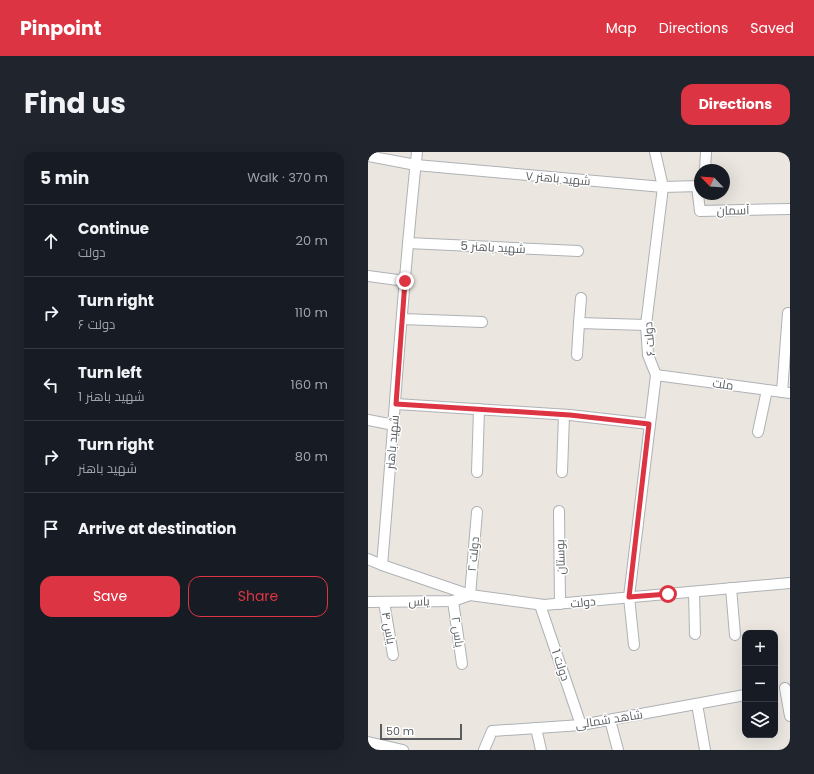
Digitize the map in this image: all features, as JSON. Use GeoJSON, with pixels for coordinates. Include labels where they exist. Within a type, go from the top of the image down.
{"type":"FeatureCollection","features":[{"type":"Feature","properties":{"kind":"street","name":"شهید باهنر"},"geometry":{"type":"LineString","coordinates":[[382,565],[408,243],[418,152]]}},
{"type":"Feature","properties":{"kind":"street","name":"دولت ۶"},"geometry":{"type":"LineString","coordinates":[[634,645],[629,597],[656,375],[648,355],[646,325],[663,187],[655,152]]}},
{"type":"Feature","properties":{"kind":"street"},"geometry":{"type":"LineString","coordinates":[[705,164],[706,152]]}},
{"type":"Feature","properties":{"kind":"street","name":"شهید باهنر ۷"},"geometry":{"type":"LineString","coordinates":[[368,156],[416,165],[663,187],[694,186]]}},
{"type":"Feature","properties":{"kind":"street","name":"آسمان"},"geometry":{"type":"LineString","coordinates":[[699,200],[700,211],[790,209]]}},
{"type":"Feature","properties":{"kind":"street","name":"شهید باهنر 5"},"geometry":{"type":"LineString","coordinates":[[408,243],[578,252]]}},
{"type":"Feature","properties":{"kind":"street"},"geometry":{"type":"LineString","coordinates":[[368,276],[405,281]]}},
{"type":"Feature","properties":{"kind":"street"},"geometry":{"type":"LineString","coordinates":[[577,355],[581,298]]}},
{"type":"Feature","properties":{"kind":"street"},"geometry":{"type":"LineString","coordinates":[[786,393],[788,313]]}},
{"type":"Feature","properties":{"kind":"street"},"geometry":{"type":"LineString","coordinates":[[402,319],[482,322]]}},
{"type":"Feature","properties":{"kind":"street"},"geometry":{"type":"LineString","coordinates":[[579,323],[646,325]]}},
{"type":"Feature","properties":{"kind":"street","name":"ملت"},"geometry":{"type":"LineString","coordinates":[[656,375],[786,393]]}},
{"type":"Feature","properties":{"kind":"street"},"geometry":{"type":"LineString","coordinates":[[758,432],[767,390]]}},
{"type":"Feature","properties":{"kind":"street"},"geometry":{"type":"LineString","coordinates":[[396,404],[564,415],[649,424]]}},
{"type":"Feature","properties":{"kind":"street"},"geometry":{"type":"LineString","coordinates":[[477,472],[479,409]]}},
{"type":"Feature","properties":{"kind":"street"},"geometry":{"type":"LineString","coordinates":[[562,472],[564,415]]}},
{"type":"Feature","properties":{"kind":"street"},"geometry":{"type":"LineString","coordinates":[[368,420],[394,425]]}},
{"type":"Feature","properties":{"kind":"street","name":"بوستان"},"geometry":{"type":"LineString","coordinates":[[559,511],[560,604]]}},
{"type":"Feature","properties":{"kind":"street","name":"دولت ۲"},"geometry":{"type":"LineString","coordinates":[[470,595],[477,512]]}},
{"type":"Feature","properties":{"kind":"street","name":"دولت"},"geometry":{"type":"LineString","coordinates":[[368,559],[470,595],[540,605],[790,584]]}},
{"type":"Feature","properties":{"kind":"street"},"geometry":{"type":"LineString","coordinates":[[731,588],[735,635]]}},
{"type":"Feature","properties":{"kind":"street"},"geometry":{"type":"LineString","coordinates":[[694,592],[695,634]]}},
{"type":"Feature","properties":{"kind":"street","name":"یاس"},"geometry":{"type":"LineString","coordinates":[[368,602],[453,601],[470,595]]}},
{"type":"Feature","properties":{"kind":"street","name":"یاس ۲"},"geometry":{"type":"LineString","coordinates":[[453,601],[462,664]]}},
{"type":"Feature","properties":{"kind":"street","name":"یاس ۴"},"geometry":{"type":"LineString","coordinates":[[384,602],[393,654]]}},
{"type":"Feature","properties":{"kind":"street","name":"دولت 1"},"geometry":{"type":"LineString","coordinates":[[540,605],[581,725]]}},
{"type":"Feature","properties":{"kind":"street"},"geometry":{"type":"LineString","coordinates":[[783,688],[790,716]]}},
{"type":"Feature","properties":{"kind":"street","name":"شاهد شمالی"},"geometry":{"type":"LineString","coordinates":[[484,750],[492,731],[581,725],[742,696]]}},
{"type":"Feature","properties":{"kind":"street"},"geometry":{"type":"LineString","coordinates":[[697,704],[705,750]]}},
{"type":"Feature","properties":{"kind":"street"},"geometry":{"type":"LineString","coordinates":[[610,720],[618,750]]}},
{"type":"Feature","properties":{"kind":"street"},"geometry":{"type":"LineString","coordinates":[[536,728],[541,750]]}},
{"type":"Feature","properties":{"kind":"street"},"geometry":{"type":"LineString","coordinates":[[368,742],[403,750]]}},
{"type":"Feature","properties":{"kind":"route"},"geometry":{"type":"LineString","coordinates":[[405,281],[396,404],[570,415],[649,424],[629,597],[668,594]]}}]}
